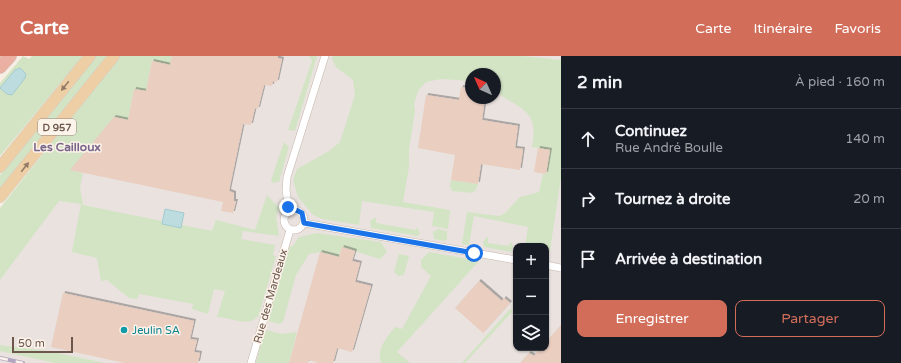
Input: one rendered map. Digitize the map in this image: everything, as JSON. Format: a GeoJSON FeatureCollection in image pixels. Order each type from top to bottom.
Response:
{"type":"FeatureCollection","features":[{"type":"Feature","properties":{"kind":"highway"},"geometry":{"type":"LineString","coordinates":[[0,67],[10,56]]}},
{"type":"Feature","properties":{"kind":"main road","name":"D 957"},"geometry":{"type":"LineString","coordinates":[[0,167],[90,56]]}},
{"type":"Feature","properties":{"kind":"main road","name":"D 957"},"geometry":{"type":"LineString","coordinates":[[0,197],[114,56]]}},
{"type":"Feature","properties":{"kind":"street"},"geometry":{"type":"LineString","coordinates":[[289,210],[286,190],[287,177],[325,56]]}},
{"type":"Feature","properties":{"kind":"street"},"geometry":{"type":"LineString","coordinates":[[289,210],[299,211],[304,216],[304,223],[300,228],[290,230],[285,226],[283,220],[285,214],[289,210]]}},
{"type":"Feature","properties":{"kind":"street"},"geometry":{"type":"LineString","coordinates":[[304,223],[513,259]]}},
{"type":"Feature","properties":{"kind":"street","name":"Rue des Mardeaux"},"geometry":{"type":"LineString","coordinates":[[251,363],[290,230]]}},
{"type":"Feature","properties":{"kind":"street"},"geometry":{"type":"LineString","coordinates":[[549,266],[561,268]]}},
{"type":"Feature","properties":{"kind":"shaded area"},"geometry":{"type":"Polygon","coordinates":[[[150,56],[561,56],[561,363],[0,363],[0,248],[150,56]]]}},
{"type":"Feature","properties":{"kind":"green space"},"geometry":{"type":"Polygon","coordinates":[[[23,56],[29,59],[32,56],[83,56],[0,156],[0,83],[23,56]]]}},
{"type":"Feature","properties":{"kind":"green space"},"geometry":{"type":"Polygon","coordinates":[[[96,56],[108,56],[0,190],[0,175],[96,56]]]}},
{"type":"Feature","properties":{"kind":"green space"},"geometry":{"type":"Polygon","coordinates":[[[120,56],[172,56],[170,65],[152,61],[146,91],[134,89],[128,120],[114,117],[71,170],[83,173],[80,187],[83,205],[162,221],[162,224],[181,228],[182,225],[212,231],[216,220],[255,230],[267,195],[279,208],[276,216],[279,236],[243,231],[241,239],[275,245],[273,255],[276,256],[259,315],[255,319],[245,322],[217,317],[225,291],[214,289],[208,314],[192,309],[193,304],[139,294],[137,299],[129,298],[107,280],[101,281],[97,258],[72,252],[81,204],[59,201],[0,280],[0,208],[120,56]]]}},
{"type":"Feature","properties":{"kind":"green space"},"geometry":{"type":"Polygon","coordinates":[[[309,56],[317,56],[295,131],[288,130],[312,61],[309,56]]]}},
{"type":"Feature","properties":{"kind":"green space"},"geometry":{"type":"Polygon","coordinates":[[[333,56],[522,56],[561,60],[561,177],[550,251],[549,252],[549,243],[525,243],[528,227],[474,216],[469,245],[462,244],[467,212],[499,216],[504,214],[520,197],[539,192],[543,174],[546,174],[550,150],[532,147],[534,135],[533,125],[530,118],[520,107],[501,95],[501,68],[465,68],[465,81],[441,79],[426,82],[418,91],[414,104],[415,111],[409,149],[409,167],[403,202],[450,210],[448,229],[432,226],[434,212],[362,201],[359,225],[322,219],[313,215],[298,197],[293,180],[297,169],[329,151],[340,142],[355,95],[353,80],[336,67],[332,59],[333,56]]]}},
{"type":"Feature","properties":{"kind":"green space"},"geometry":{"type":"Polygon","coordinates":[[[284,142],[289,147],[279,182],[273,183],[271,180],[284,142]]]}},
{"type":"Feature","properties":{"kind":"green space"},"geometry":{"type":"Polygon","coordinates":[[[451,180],[478,184],[476,190],[472,193],[452,191],[450,186],[451,180]]]}},
{"type":"Feature","properties":{"kind":"green space"},"geometry":{"type":"Polygon","coordinates":[[[376,217],[376,223],[416,230],[417,227],[420,233],[418,236],[371,228],[370,221],[376,217]]]}},
{"type":"Feature","properties":{"kind":"green space"},"geometry":{"type":"Polygon","coordinates":[[[438,229],[447,231],[447,239],[444,241],[434,239],[433,232],[438,229]]]}},
{"type":"Feature","properties":{"kind":"green space"},"geometry":{"type":"Polygon","coordinates":[[[317,233],[381,242],[387,252],[380,259],[342,247],[339,257],[320,252],[309,254],[296,275],[283,322],[280,324],[268,321],[267,318],[290,246],[292,247],[299,237],[317,233]]]}},
{"type":"Feature","properties":{"kind":"green space"},"geometry":{"type":"Polygon","coordinates":[[[488,236],[488,243],[509,246],[509,243],[512,243],[513,247],[511,252],[484,247],[483,242],[488,236]]]}},
{"type":"Feature","properties":{"kind":"green space"},"geometry":{"type":"Polygon","coordinates":[[[429,252],[479,261],[397,352],[410,363],[381,363],[380,353],[383,344],[395,327],[402,329],[431,276],[421,267],[421,260],[429,252]]]}},
{"type":"Feature","properties":{"kind":"green space"},"geometry":{"type":"Polygon","coordinates":[[[399,254],[409,256],[404,275],[398,276],[394,272],[399,254]]]}},
{"type":"Feature","properties":{"kind":"green space"},"geometry":{"type":"Polygon","coordinates":[[[510,309],[513,311],[465,363],[462,363],[510,309]]]}},
{"type":"Feature","properties":{"kind":"green space"},"geometry":{"type":"Polygon","coordinates":[[[267,330],[281,334],[297,332],[289,363],[256,363],[264,332],[267,330]]]}},
{"type":"Feature","properties":{"kind":"green space"},"geometry":{"type":"Polygon","coordinates":[[[0,345],[48,351],[105,363],[55,363],[0,351],[0,345]]]}},
{"type":"Feature","properties":{"kind":"water"},"geometry":{"type":"Polygon","coordinates":[[[20,68],[26,74],[25,78],[12,95],[7,94],[0,88],[15,70],[20,68]]]}},
{"type":"Feature","properties":{"kind":"water"},"geometry":{"type":"Polygon","coordinates":[[[165,209],[184,213],[181,228],[162,224],[165,209]]]}},
{"type":"Feature","properties":{"kind":"building"},"geometry":{"type":"Polygon","coordinates":[[[172,56],[278,56],[278,58],[282,59],[277,82],[273,81],[272,86],[264,85],[258,109],[255,108],[251,125],[243,124],[229,191],[234,193],[234,201],[236,201],[233,213],[221,211],[223,202],[70,170],[114,117],[128,120],[134,89],[146,91],[152,61],[170,65],[172,56]]]}},
{"type":"Feature","properties":{"kind":"building"},"geometry":{"type":"Polygon","coordinates":[[[461,87],[465,88],[465,104],[484,104],[482,120],[518,126],[515,148],[523,149],[520,170],[481,164],[478,184],[451,180],[455,155],[418,148],[426,95],[459,100],[461,87]]]}},
{"type":"Feature","properties":{"kind":"building"},"geometry":{"type":"Polygon","coordinates":[[[538,148],[550,150],[546,174],[534,172],[538,148]]]}},
{"type":"Feature","properties":{"kind":"building"},"geometry":{"type":"Polygon","coordinates":[[[342,247],[355,251],[352,261],[360,263],[355,282],[371,286],[352,352],[337,348],[333,363],[319,363],[309,360],[308,363],[289,363],[320,252],[339,257],[342,247]]]}},
{"type":"Feature","properties":{"kind":"building"},"geometry":{"type":"Polygon","coordinates":[[[479,281],[502,301],[504,298],[510,303],[483,333],[455,308],[479,281]]]}},
{"type":"Feature","properties":{"kind":"building","name":"Jeulin SA"},"geometry":{"type":"Polygon","coordinates":[[[63,293],[194,321],[190,339],[197,340],[194,352],[200,353],[198,363],[125,363],[51,347],[63,293]]]}},
{"type":"Feature","properties":{"kind":"building"},"geometry":{"type":"Polygon","coordinates":[[[561,325],[561,363],[520,363],[529,353],[534,356],[538,351],[549,351],[549,339],[561,325]]]}},
{"type":"Feature","properties":{"kind":"railway"},"geometry":{"type":"LineString","coordinates":[[0,358],[23,363]]}},
{"type":"Feature","properties":{"kind":"place","name":"Jeulin SA"},"geometry":{"type":"Point","coordinates":[124,330]}},
{"type":"Feature","properties":{"kind":"district","name":"Les Cailloux"},"geometry":{"type":"Point","coordinates":[67,147]}},
{"type":"Feature","properties":{"kind":"route"},"geometry":{"type":"LineString","coordinates":[[288,207],[289,210],[293,209],[302,213],[304,216],[304,223],[474,253]]}}]}
